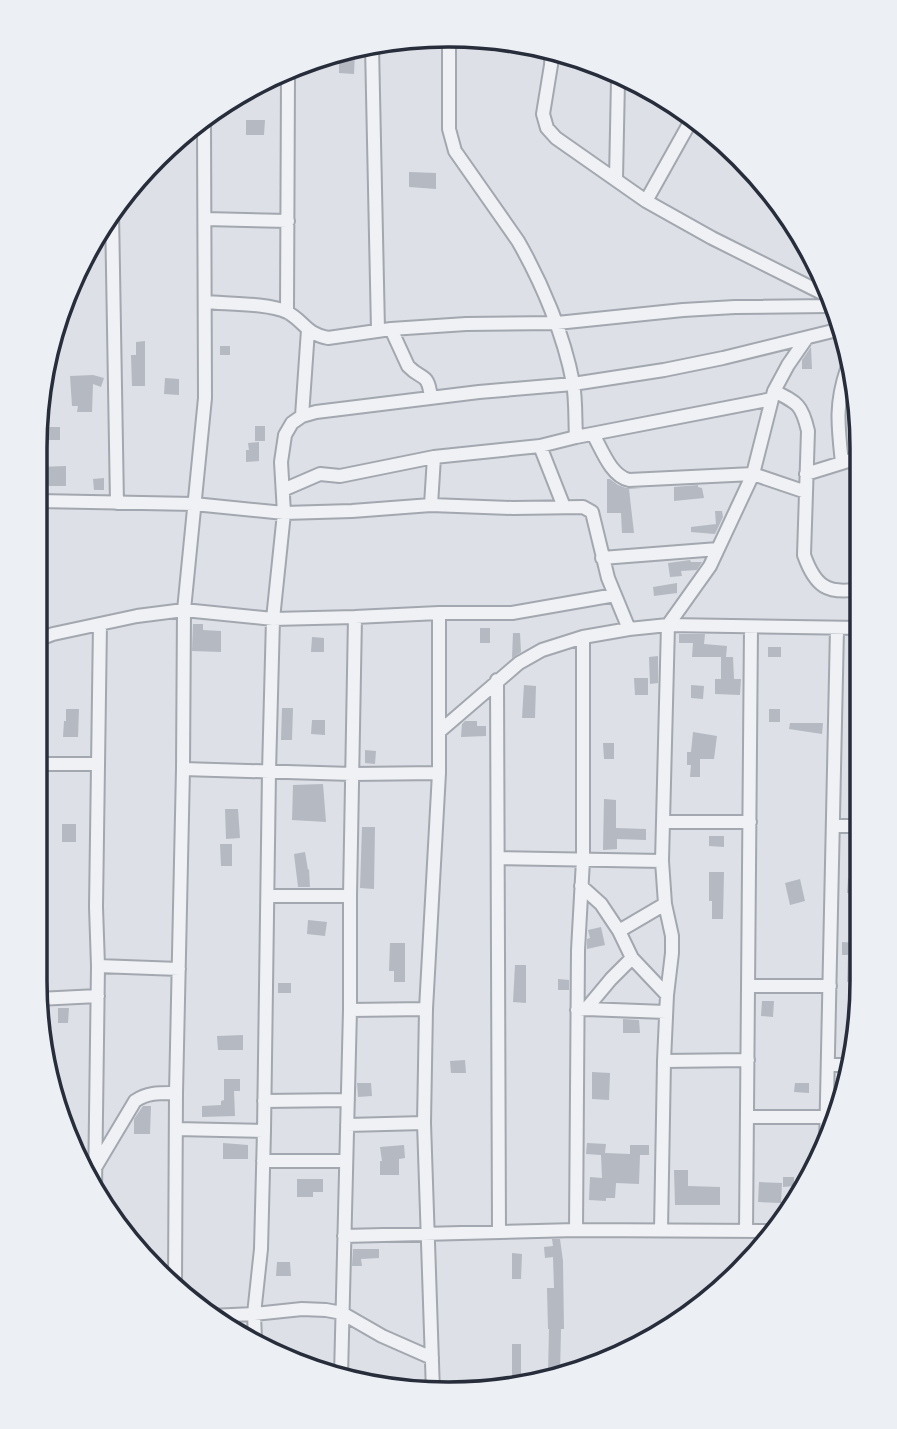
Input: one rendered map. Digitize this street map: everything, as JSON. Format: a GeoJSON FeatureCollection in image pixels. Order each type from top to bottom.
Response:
{"type":"FeatureCollection","features":[{"type":"Feature","properties":{"kind":"street"},"geometry":{"type":"LineString","coordinates":[[449,47],[449,129],[455,151],[527,256],[556,323],[573,384],[576,437]]}},
{"type":"Feature","properties":{"kind":"street"},"geometry":{"type":"LineString","coordinates":[[372,55],[385,330],[408,366],[428,382],[431,398]]}},
{"type":"Feature","properties":{"kind":"street"},"geometry":{"type":"LineString","coordinates":[[550,61],[543,114],[547,128],[556,138],[646,201],[712,238],[817,290]]}},
{"type":"Feature","properties":{"kind":"street"},"geometry":{"type":"LineString","coordinates":[[287,312],[289,81]]}},
{"type":"Feature","properties":{"kind":"street"},"geometry":{"type":"LineString","coordinates":[[615,179],[618,85]]}},
{"type":"Feature","properties":{"kind":"street"},"geometry":{"type":"LineString","coordinates":[[646,201],[688,126]]}},
{"type":"Feature","properties":{"kind":"street"},"geometry":{"type":"LineString","coordinates":[[175,1274],[184,610],[205,398],[204,130]]}},
{"type":"Feature","properties":{"kind":"street"},"geometry":{"type":"LineString","coordinates":[[205,219],[288,221]]}},
{"type":"Feature","properties":{"kind":"street"},"geometry":{"type":"LineString","coordinates":[[112,230],[117,503]]}},
{"type":"Feature","properties":{"kind":"street"},"geometry":{"type":"LineString","coordinates":[[205,302],[269,307],[287,312],[308,330],[328,338],[385,330],[466,324],[556,323],[696,309],[823,306]]}},
{"type":"Feature","properties":{"kind":"street"},"geometry":{"type":"LineString","coordinates":[[302,416],[308,330]]}},
{"type":"Feature","properties":{"kind":"street"},"geometry":{"type":"LineString","coordinates":[[255,1331],[261,1249],[264,1131],[272,619],[284,513],[281,462],[285,435],[292,423],[302,416],[330,410],[573,384],[687,365],[832,332]]}},
{"type":"Feature","properties":{"kind":"street"},"geometry":{"type":"LineString","coordinates":[[661,1230],[664,1061],[671,953],[662,861],[668,625],[710,566],[753,474],[773,395],[788,365],[806,339]]}},
{"type":"Feature","properties":{"kind":"street"},"geometry":{"type":"LineString","coordinates":[[842,463],[837,416],[844,381]]}},
{"type":"Feature","properties":{"kind":"street"},"geometry":{"type":"LineString","coordinates":[[283,490],[316,475],[341,476],[434,457],[540,446],[773,395],[792,400],[803,411],[808,431],[804,555],[811,575],[825,588],[850,591]]}},
{"type":"Feature","properties":{"kind":"street"},"geometry":{"type":"LineString","coordinates":[[593,434],[616,474],[622,479],[753,474],[806,492]]}},
{"type":"Feature","properties":{"kind":"street"},"geometry":{"type":"LineString","coordinates":[[540,446],[564,507]]}},
{"type":"Feature","properties":{"kind":"street"},"geometry":{"type":"LineString","coordinates":[[431,505],[434,457]]}},
{"type":"Feature","properties":{"kind":"street"},"geometry":{"type":"LineString","coordinates":[[806,474],[850,460]]}},
{"type":"Feature","properties":{"kind":"street"},"geometry":{"type":"LineString","coordinates":[[47,501],[194,504],[284,513],[431,505],[583,507],[592,512],[608,579],[629,629]]}},
{"type":"Feature","properties":{"kind":"street"},"geometry":{"type":"LineString","coordinates":[[602,558],[718,549]]}},
{"type":"Feature","properties":{"kind":"street"},"geometry":{"type":"LineString","coordinates":[[47,636],[137,616],[184,610],[272,619],[512,613],[615,595]]}},
{"type":"Feature","properties":{"kind":"street"},"geometry":{"type":"LineString","coordinates":[[433,1381],[424,1123],[426,1009],[439,773],[439,613]]}},
{"type":"Feature","properties":{"kind":"street"},"geometry":{"type":"LineString","coordinates":[[341,1367],[351,1010],[350,896],[355,618]]}},
{"type":"Feature","properties":{"kind":"street"},"geometry":{"type":"LineString","coordinates":[[90,1161],[98,996],[96,907],[100,624]]}},
{"type":"Feature","properties":{"kind":"street"},"geometry":{"type":"LineString","coordinates":[[440,731],[519,663],[542,650],[583,637],[668,625],[850,628]]}},
{"type":"Feature","properties":{"kind":"street"},"geometry":{"type":"LineString","coordinates":[[746,1231],[751,627]]}},
{"type":"Feature","properties":{"kind":"street"},"geometry":{"type":"LineString","coordinates":[[827,1111],[837,628]]}},
{"type":"Feature","properties":{"kind":"street"},"geometry":{"type":"LineString","coordinates":[[576,1230],[582,1010],[578,950],[583,860],[583,637]]}},
{"type":"Feature","properties":{"kind":"street"},"geometry":{"type":"LineString","coordinates":[[497,680],[499,1231]]}},
{"type":"Feature","properties":{"kind":"street"},"geometry":{"type":"LineString","coordinates":[[47,764],[97,764]]}},
{"type":"Feature","properties":{"kind":"street"},"geometry":{"type":"LineString","coordinates":[[183,769],[352,774],[439,773]]}},
{"type":"Feature","properties":{"kind":"street"},"geometry":{"type":"LineString","coordinates":[[663,822],[750,822]]}},
{"type":"Feature","properties":{"kind":"street"},"geometry":{"type":"LineString","coordinates":[[833,826],[850,826]]}},
{"type":"Feature","properties":{"kind":"street"},"geometry":{"type":"LineString","coordinates":[[498,858],[662,861]]}},
{"type":"Feature","properties":{"kind":"street"},"geometry":{"type":"LineString","coordinates":[[582,886],[601,905],[619,931],[632,958],[667,995]]}},
{"type":"Feature","properties":{"kind":"street"},"geometry":{"type":"LineString","coordinates":[[268,896],[350,896]]}},
{"type":"Feature","properties":{"kind":"street"},"geometry":{"type":"LineString","coordinates":[[619,931],[665,904]]}},
{"type":"Feature","properties":{"kind":"street"},"geometry":{"type":"LineString","coordinates":[[582,1010],[632,958]]}},
{"type":"Feature","properties":{"kind":"street"},"geometry":{"type":"LineString","coordinates":[[98,966],[179,969]]}},
{"type":"Feature","properties":{"kind":"street"},"geometry":{"type":"LineString","coordinates":[[748,986],[830,986]]}},
{"type":"Feature","properties":{"kind":"street"},"geometry":{"type":"LineString","coordinates":[[48,999],[98,996]]}},
{"type":"Feature","properties":{"kind":"street"},"geometry":{"type":"LineString","coordinates":[[351,1010],[426,1009]]}},
{"type":"Feature","properties":{"kind":"street"},"geometry":{"type":"LineString","coordinates":[[582,1010],[666,1012]]}},
{"type":"Feature","properties":{"kind":"street"},"geometry":{"type":"LineString","coordinates":[[664,1061],[748,1060]]}},
{"type":"Feature","properties":{"kind":"street"},"geometry":{"type":"LineString","coordinates":[[828,1065],[841,1065]]}},
{"type":"Feature","properties":{"kind":"street"},"geometry":{"type":"LineString","coordinates":[[92,1164],[135,1101],[152,1094],[176,1093]]}},
{"type":"Feature","properties":{"kind":"street"},"geometry":{"type":"LineString","coordinates":[[264,1101],[348,1100]]}},
{"type":"Feature","properties":{"kind":"street"},"geometry":{"type":"LineString","coordinates":[[747,1117],[825,1117]]}},
{"type":"Feature","properties":{"kind":"street"},"geometry":{"type":"LineString","coordinates":[[347,1125],[424,1123]]}},
{"type":"Feature","properties":{"kind":"street"},"geometry":{"type":"LineString","coordinates":[[176,1129],[264,1131]]}},
{"type":"Feature","properties":{"kind":"street"},"geometry":{"type":"LineString","coordinates":[[263,1161],[346,1161]]}},
{"type":"Feature","properties":{"kind":"street"},"geometry":{"type":"LineString","coordinates":[[344,1236],[576,1230],[762,1231]]}},
{"type":"Feature","properties":{"kind":"street"},"geometry":{"type":"LineString","coordinates":[[229,1316],[302,1309],[342,1313],[382,1336],[432,1358]]}},
{"type":"Feature","properties":{"kind":"building"},"geometry":{"type":"Polygon","coordinates":[[[355,59],[354,74],[339,73],[339,63],[355,59]]]}},
{"type":"Feature","properties":{"kind":"building"},"geometry":{"type":"Polygon","coordinates":[[[246,120],[265,120],[264,135],[246,135],[246,120]]]}},
{"type":"Feature","properties":{"kind":"building"},"geometry":{"type":"Polygon","coordinates":[[[409,172],[436,173],[436,189],[409,187],[409,172]]]}},
{"type":"Feature","properties":{"kind":"building"},"geometry":{"type":"Polygon","coordinates":[[[145,341],[145,386],[132,386],[131,355],[136,355],[136,342],[145,341]]]}},
{"type":"Feature","properties":{"kind":"building"},"geometry":{"type":"Polygon","coordinates":[[[220,346],[230,346],[230,355],[220,355],[220,346]]]}},
{"type":"Feature","properties":{"kind":"building"},"geometry":{"type":"Polygon","coordinates":[[[811,347],[812,369],[802,369],[802,360],[811,347]]]}},
{"type":"Feature","properties":{"kind":"building"},"geometry":{"type":"Polygon","coordinates":[[[93,375],[104,378],[101,387],[93,384],[92,412],[77,412],[78,406],[72,406],[70,376],[93,375]]]}},
{"type":"Feature","properties":{"kind":"building"},"geometry":{"type":"Polygon","coordinates":[[[165,378],[179,379],[179,395],[164,394],[165,378]]]}},
{"type":"Feature","properties":{"kind":"building"},"geometry":{"type":"Polygon","coordinates":[[[255,426],[265,426],[265,441],[255,441],[255,426]]]}},
{"type":"Feature","properties":{"kind":"building"},"geometry":{"type":"Polygon","coordinates":[[[48,427],[60,427],[60,440],[47,440],[48,427]]]}},
{"type":"Feature","properties":{"kind":"building"},"geometry":{"type":"Polygon","coordinates":[[[259,442],[259,461],[246,462],[248,443],[259,442]]]}},
{"type":"Feature","properties":{"kind":"building"},"geometry":{"type":"Polygon","coordinates":[[[66,466],[66,486],[47,486],[47,467],[66,466]]]}},
{"type":"Feature","properties":{"kind":"building"},"geometry":{"type":"Polygon","coordinates":[[[104,478],[104,490],[94,490],[93,479],[104,478]]]}},
{"type":"Feature","properties":{"kind":"building"},"geometry":{"type":"Polygon","coordinates":[[[607,479],[626,488],[642,488],[629,489],[634,533],[622,533],[621,513],[607,513],[607,479]]]}},
{"type":"Feature","properties":{"kind":"building"},"geometry":{"type":"Polygon","coordinates":[[[698,485],[702,488],[704,498],[674,501],[674,487],[698,485]]]}},
{"type":"Feature","properties":{"kind":"building"},"geometry":{"type":"Polygon","coordinates":[[[715,511],[722,511],[723,517],[715,534],[691,532],[691,527],[716,524],[715,511]]]}},
{"type":"Feature","properties":{"kind":"building"},"geometry":{"type":"Polygon","coordinates":[[[690,560],[702,562],[697,570],[681,571],[682,576],[670,577],[668,563],[690,560]]]}},
{"type":"Feature","properties":{"kind":"building"},"geometry":{"type":"Polygon","coordinates":[[[677,583],[677,593],[654,596],[653,587],[677,583]]]}},
{"type":"Feature","properties":{"kind":"building"},"geometry":{"type":"Polygon","coordinates":[[[193,624],[203,624],[203,630],[221,631],[221,652],[192,651],[193,624]]]}},
{"type":"Feature","properties":{"kind":"building"},"geometry":{"type":"Polygon","coordinates":[[[480,628],[490,628],[490,643],[480,643],[480,628]]]}},
{"type":"Feature","properties":{"kind":"building"},"geometry":{"type":"Polygon","coordinates":[[[513,633],[520,633],[521,652],[512,658],[513,633]]]}},
{"type":"Feature","properties":{"kind":"building"},"geometry":{"type":"Polygon","coordinates":[[[679,634],[705,634],[704,644],[727,646],[726,657],[733,657],[734,679],[741,679],[740,695],[715,694],[715,679],[721,679],[721,657],[692,657],[693,643],[679,643],[679,634]]]}},
{"type":"Feature","properties":{"kind":"building"},"geometry":{"type":"Polygon","coordinates":[[[312,637],[324,638],[324,652],[311,652],[312,637]]]}},
{"type":"Feature","properties":{"kind":"building"},"geometry":{"type":"Polygon","coordinates":[[[768,647],[781,647],[781,657],[768,657],[768,647]]]}},
{"type":"Feature","properties":{"kind":"building"},"geometry":{"type":"Polygon","coordinates":[[[658,656],[658,683],[650,684],[649,657],[658,656]]]}},
{"type":"Feature","properties":{"kind":"building"},"geometry":{"type":"Polygon","coordinates":[[[634,678],[648,678],[648,695],[635,695],[634,678]]]}},
{"type":"Feature","properties":{"kind":"building"},"geometry":{"type":"Polygon","coordinates":[[[524,685],[536,686],[535,718],[522,718],[524,685]]]}},
{"type":"Feature","properties":{"kind":"building"},"geometry":{"type":"Polygon","coordinates":[[[691,685],[704,686],[703,699],[691,698],[691,685]]]}},
{"type":"Feature","properties":{"kind":"building"},"geometry":{"type":"Polygon","coordinates":[[[282,708],[293,708],[292,740],[281,740],[282,708]]]}},
{"type":"Feature","properties":{"kind":"building"},"geometry":{"type":"Polygon","coordinates":[[[66,709],[79,709],[78,737],[63,737],[66,709]]]}},
{"type":"Feature","properties":{"kind":"building"},"geometry":{"type":"Polygon","coordinates":[[[769,709],[780,709],[780,722],[769,722],[769,709]]]}},
{"type":"Feature","properties":{"kind":"building"},"geometry":{"type":"Polygon","coordinates":[[[312,720],[325,720],[325,735],[311,734],[312,720]]]}},
{"type":"Feature","properties":{"kind":"building"},"geometry":{"type":"Polygon","coordinates":[[[465,721],[477,721],[477,726],[486,726],[486,736],[461,737],[462,724],[465,721]]]}},
{"type":"Feature","properties":{"kind":"building"},"geometry":{"type":"Polygon","coordinates":[[[790,723],[823,723],[822,734],[789,729],[790,723]]]}},
{"type":"Feature","properties":{"kind":"building"},"geometry":{"type":"Polygon","coordinates":[[[693,732],[717,736],[714,759],[700,759],[700,777],[690,777],[691,765],[687,765],[687,752],[691,752],[693,732]]]}},
{"type":"Feature","properties":{"kind":"building"},"geometry":{"type":"Polygon","coordinates":[[[603,743],[614,743],[614,759],[604,759],[603,743]]]}},
{"type":"Feature","properties":{"kind":"building"},"geometry":{"type":"Polygon","coordinates":[[[365,750],[376,751],[375,764],[365,763],[365,750]]]}},
{"type":"Feature","properties":{"kind":"building"},"geometry":{"type":"Polygon","coordinates":[[[323,784],[326,822],[292,820],[293,785],[323,784]]]}},
{"type":"Feature","properties":{"kind":"building"},"geometry":{"type":"Polygon","coordinates":[[[604,799],[616,800],[616,828],[646,829],[646,840],[617,839],[617,849],[603,850],[604,799]]]}},
{"type":"Feature","properties":{"kind":"building"},"geometry":{"type":"Polygon","coordinates":[[[225,809],[238,809],[240,838],[226,839],[225,809]]]}},
{"type":"Feature","properties":{"kind":"building"},"geometry":{"type":"Polygon","coordinates":[[[62,824],[76,824],[76,842],[62,842],[62,824]]]}},
{"type":"Feature","properties":{"kind":"building"},"geometry":{"type":"Polygon","coordinates":[[[362,827],[375,827],[374,889],[360,888],[362,827]]]}},
{"type":"Feature","properties":{"kind":"building"},"geometry":{"type":"Polygon","coordinates":[[[709,836],[724,836],[724,847],[709,846],[709,836]]]}},
{"type":"Feature","properties":{"kind":"building"},"geometry":{"type":"Polygon","coordinates":[[[220,844],[232,844],[232,866],[221,866],[220,844]]]}},
{"type":"Feature","properties":{"kind":"building"},"geometry":{"type":"Polygon","coordinates":[[[305,852],[310,887],[298,887],[294,854],[305,852]]]}},
{"type":"Feature","properties":{"kind":"building"},"geometry":{"type":"Polygon","coordinates":[[[709,872],[724,872],[723,919],[712,919],[709,872]]]}},
{"type":"Feature","properties":{"kind":"building"},"geometry":{"type":"Polygon","coordinates":[[[848,878],[850,878],[850,893],[847,893],[848,878]]]}},
{"type":"Feature","properties":{"kind":"building"},"geometry":{"type":"Polygon","coordinates":[[[800,879],[805,901],[790,905],[785,883],[800,879]]]}},
{"type":"Feature","properties":{"kind":"building"},"geometry":{"type":"Polygon","coordinates":[[[308,920],[327,922],[325,936],[307,934],[308,920]]]}},
{"type":"Feature","properties":{"kind":"building"},"geometry":{"type":"Polygon","coordinates":[[[601,927],[605,945],[587,949],[587,939],[590,938],[588,930],[601,927]]]}},
{"type":"Feature","properties":{"kind":"building"},"geometry":{"type":"Polygon","coordinates":[[[842,942],[850,942],[850,982],[847,982],[848,955],[842,955],[842,942]]]}},
{"type":"Feature","properties":{"kind":"building"},"geometry":{"type":"Polygon","coordinates":[[[390,943],[405,943],[405,982],[394,982],[394,971],[389,971],[390,943]]]}},
{"type":"Feature","properties":{"kind":"building"},"geometry":{"type":"Polygon","coordinates":[[[515,965],[526,965],[526,1003],[513,1002],[515,965]]]}},
{"type":"Feature","properties":{"kind":"building"},"geometry":{"type":"Polygon","coordinates":[[[558,979],[569,980],[569,990],[558,990],[558,979]]]}},
{"type":"Feature","properties":{"kind":"building"},"geometry":{"type":"Polygon","coordinates":[[[278,983],[291,983],[291,993],[278,993],[278,983]]]}},
{"type":"Feature","properties":{"kind":"building"},"geometry":{"type":"Polygon","coordinates":[[[762,1001],[774,1001],[773,1017],[761,1016],[762,1001]]]}},
{"type":"Feature","properties":{"kind":"building"},"geometry":{"type":"Polygon","coordinates":[[[58,1008],[69,1008],[68,1023],[58,1023],[58,1008]]]}},
{"type":"Feature","properties":{"kind":"building"},"geometry":{"type":"Polygon","coordinates":[[[623,1019],[639,1020],[640,1033],[623,1033],[623,1019]]]}},
{"type":"Feature","properties":{"kind":"building"},"geometry":{"type":"Polygon","coordinates":[[[243,1035],[243,1050],[218,1050],[217,1036],[243,1035]]]}},
{"type":"Feature","properties":{"kind":"building"},"geometry":{"type":"Polygon","coordinates":[[[465,1060],[466,1073],[451,1073],[450,1061],[465,1060]]]}},
{"type":"Feature","properties":{"kind":"building"},"geometry":{"type":"Polygon","coordinates":[[[592,1072],[610,1073],[609,1100],[592,1099],[592,1072]]]}},
{"type":"Feature","properties":{"kind":"building"},"geometry":{"type":"Polygon","coordinates":[[[224,1079],[240,1079],[240,1091],[234,1091],[235,1116],[202,1117],[202,1106],[221,1105],[224,1100],[224,1079]]]}},
{"type":"Feature","properties":{"kind":"building"},"geometry":{"type":"Polygon","coordinates":[[[357,1083],[371,1083],[372,1096],[358,1097],[357,1083]]]}},
{"type":"Feature","properties":{"kind":"building"},"geometry":{"type":"Polygon","coordinates":[[[795,1083],[809,1083],[809,1093],[794,1092],[795,1083]]]}},
{"type":"Feature","properties":{"kind":"building"},"geometry":{"type":"Polygon","coordinates":[[[143,1106],[151,1106],[150,1134],[134,1134],[134,1119],[143,1106]]]}},
{"type":"Feature","properties":{"kind":"building"},"geometry":{"type":"Polygon","coordinates":[[[223,1143],[248,1145],[248,1159],[223,1159],[223,1143]]]}},
{"type":"Feature","properties":{"kind":"building"},"geometry":{"type":"Polygon","coordinates":[[[587,1143],[606,1144],[605,1153],[630,1154],[630,1145],[649,1145],[649,1155],[640,1155],[639,1184],[616,1183],[615,1198],[606,1198],[606,1201],[589,1200],[590,1177],[602,1178],[601,1155],[586,1154],[587,1143]]]}},
{"type":"Feature","properties":{"kind":"building"},"geometry":{"type":"Polygon","coordinates":[[[404,1145],[405,1158],[399,1159],[399,1175],[380,1175],[380,1147],[404,1145]]]}},
{"type":"Feature","properties":{"kind":"building"},"geometry":{"type":"Polygon","coordinates":[[[674,1170],[688,1170],[688,1186],[720,1187],[720,1205],[675,1205],[674,1170]]]}},
{"type":"Feature","properties":{"kind":"building"},"geometry":{"type":"Polygon","coordinates":[[[783,1177],[794,1177],[793,1186],[783,1187],[783,1177]]]}},
{"type":"Feature","properties":{"kind":"building"},"geometry":{"type":"Polygon","coordinates":[[[297,1179],[323,1179],[323,1192],[313,1192],[313,1197],[297,1197],[297,1179]]]}},
{"type":"Feature","properties":{"kind":"building"},"geometry":{"type":"Polygon","coordinates":[[[759,1182],[782,1183],[781,1203],[758,1202],[759,1182]]]}},
{"type":"Feature","properties":{"kind":"building"},"geometry":{"type":"Polygon","coordinates":[[[552,1239],[560,1239],[564,1329],[561,1329],[560,1365],[548,1369],[547,1288],[554,1288],[553,1257],[545,1258],[544,1247],[553,1246],[552,1239]]]}},
{"type":"Feature","properties":{"kind":"building"},"geometry":{"type":"Polygon","coordinates":[[[353,1249],[379,1249],[379,1258],[361,1259],[362,1266],[352,1266],[353,1249]]]}},
{"type":"Feature","properties":{"kind":"building"},"geometry":{"type":"Polygon","coordinates":[[[512,1253],[522,1254],[521,1279],[512,1279],[512,1253]]]}},
{"type":"Feature","properties":{"kind":"building"},"geometry":{"type":"Polygon","coordinates":[[[277,1262],[290,1262],[291,1276],[276,1276],[277,1262]]]}},
{"type":"Feature","properties":{"kind":"building"},"geometry":{"type":"Polygon","coordinates":[[[512,1344],[521,1344],[521,1375],[512,1376],[512,1344]]]}}]}
